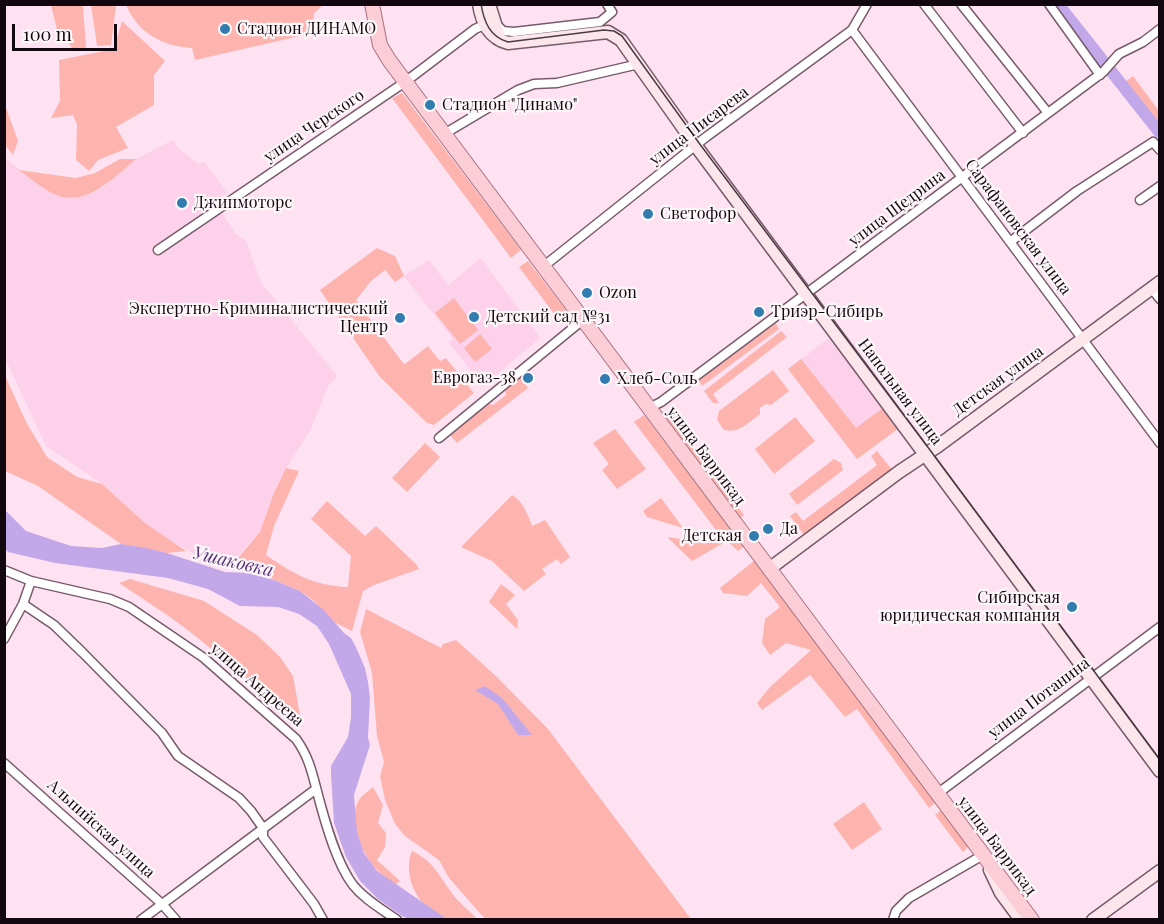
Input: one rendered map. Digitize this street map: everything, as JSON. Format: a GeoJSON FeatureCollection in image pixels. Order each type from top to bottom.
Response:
{"type":"FeatureCollection","features":[{"type":"Feature","properties":{"kind":"main road","name":"улица Баррикад"},"geometry":{"type":"LineString","coordinates":[[372,4],[380,45],[405,82],[1032,920]]}},
{"type":"Feature","properties":{"kind":"street"},"geometry":{"type":"LineString","coordinates":[[479,4],[489,22],[503,31],[514,32],[600,21],[612,12],[607,4]]}},
{"type":"Feature","properties":{"kind":"street"},"geometry":{"type":"LineString","coordinates":[[489,4],[489,22]]}},
{"type":"Feature","properties":{"kind":"street","name":"улица Писарева"},"geometry":{"type":"LineString","coordinates":[[544,266],[696,146],[852,30],[867,4]]}},
{"type":"Feature","properties":{"kind":"street"},"geometry":{"type":"LineString","coordinates":[[924,4],[1023,132]]}},
{"type":"Feature","properties":{"kind":"street"},"geometry":{"type":"LineString","coordinates":[[961,4],[1048,113]]}},
{"type":"Feature","properties":{"kind":"street"},"geometry":{"type":"LineString","coordinates":[[1049,4],[1101,73]]}},
{"type":"Feature","properties":{"kind":"street","name":"улица Черского"},"geometry":{"type":"LineString","coordinates":[[158,250],[489,22]]}},
{"type":"Feature","properties":{"kind":"street","name":"Напольная улица"},"geometry":{"type":"LineString","coordinates":[[489,22],[494,38],[501,41],[516,43],[608,32],[621,40],[805,294],[1160,771]]}},
{"type":"Feature","properties":{"kind":"street","name":"улица Щедрина"},"geometry":{"type":"LineString","coordinates":[[649,408],[661,402],[961,179],[1112,65],[1119,54],[1143,42],[1160,29]]}},
{"type":"Feature","properties":{"kind":"street","name":"Сарафановская улица"},"geometry":{"type":"LineString","coordinates":[[852,30],[1160,443]]}},
{"type":"Feature","properties":{"kind":"street"},"geometry":{"type":"LineString","coordinates":[[444,134],[518,90],[534,84],[557,84],[639,64]]}},
{"type":"Feature","properties":{"kind":"street"},"geometry":{"type":"LineString","coordinates":[[1010,242],[1077,191],[1153,142],[1160,150]]}},
{"type":"Feature","properties":{"kind":"street"},"geometry":{"type":"LineString","coordinates":[[1140,200],[1160,186]]}},
{"type":"Feature","properties":{"kind":"street"},"geometry":{"type":"LineString","coordinates":[[1155,285],[1160,299]]}},
{"type":"Feature","properties":{"kind":"street","name":"Детская улица"},"geometry":{"type":"LineString","coordinates":[[769,569],[1155,285]]}},
{"type":"Feature","properties":{"kind":"street"},"geometry":{"type":"LineString","coordinates":[[440,438],[584,319]]}},
{"type":"Feature","properties":{"kind":"street","name":"улица Андреева"},"geometry":{"type":"LineString","coordinates":[[4,570],[31,581],[120,603],[204,658],[296,739],[306,752],[334,845],[352,884],[365,897],[397,920]]}},
{"type":"Feature","properties":{"kind":"street"},"geometry":{"type":"LineString","coordinates":[[4,639],[23,604],[31,581]]}},
{"type":"Feature","properties":{"kind":"street"},"geometry":{"type":"LineString","coordinates":[[23,604],[54,625],[162,733],[178,756],[239,798],[263,828],[263,837],[314,904],[323,920]]}},
{"type":"Feature","properties":{"kind":"street","name":"улица Потанина"},"geometry":{"type":"LineString","coordinates":[[937,794],[1090,677],[1160,627]]}},
{"type":"Feature","properties":{"kind":"street","name":"Альпийская улица"},"geometry":{"type":"LineString","coordinates":[[4,763],[162,904],[176,920]]}},
{"type":"Feature","properties":{"kind":"street"},"geometry":{"type":"LineString","coordinates":[[141,920],[316,789]]}},
{"type":"Feature","properties":{"kind":"street"},"geometry":{"type":"LineString","coordinates":[[893,920],[896,911],[909,898],[983,855],[1001,893],[1021,920]]}},
{"type":"Feature","properties":{"kind":"street"},"geometry":{"type":"LineString","coordinates":[[1093,920],[1160,871]]}},
{"type":"Feature","properties":{"kind":"shaded area"},"geometry":{"type":"Polygon","coordinates":[[[51,5],[83,5],[86,48],[72,48],[68,42],[60,42],[51,5]]]}},
{"type":"Feature","properties":{"kind":"shaded area"},"geometry":{"type":"Polygon","coordinates":[[[91,5],[116,5],[111,45],[97,46],[91,5]]]}},
{"type":"Feature","properties":{"kind":"shaded area","name":"Стадион ДИНАМО"},"geometry":{"type":"Polygon","coordinates":[[[126,5],[323,5],[314,13],[313,21],[306,23],[309,34],[195,60],[192,48],[161,41],[144,30],[126,5]]]}},
{"type":"Feature","properties":{"kind":"shaded area"},"geometry":{"type":"Polygon","coordinates":[[[122,21],[165,61],[154,75],[154,105],[116,127],[128,148],[98,160],[89,171],[76,160],[77,125],[73,115],[51,118],[60,101],[59,60],[114,49],[122,21]]]}},
{"type":"Feature","properties":{"kind":"shaded area"},"geometry":{"type":"Polygon","coordinates":[[[1133,76],[1159,111],[1159,131],[1122,84],[1133,76]]]}},
{"type":"Feature","properties":{"kind":"shaded area"},"geometry":{"type":"Polygon","coordinates":[[[402,93],[521,250],[511,258],[392,98],[402,93]]]}},
{"type":"Feature","properties":{"kind":"shaded area"},"geometry":{"type":"Polygon","coordinates":[[[4,102],[18,141],[13,155],[5,145],[4,102]]]}},
{"type":"Feature","properties":{"kind":"shaded area"},"geometry":{"type":"Polygon","coordinates":[[[173,140],[179,149],[199,164],[204,161],[227,193],[215,202],[235,233],[246,241],[261,282],[337,376],[328,386],[311,429],[286,468],[273,495],[260,532],[231,563],[204,559],[166,538],[145,523],[102,484],[46,446],[5,358],[4,160],[9,161],[50,192],[93,193],[136,159],[173,140]]]}},
{"type":"Feature","properties":{"kind":"shaded area"},"geometry":{"type":"Polygon","coordinates":[[[120,159],[136,159],[96,190],[74,198],[62,197],[50,192],[19,170],[76,178],[95,173],[120,159]]]}},
{"type":"Feature","properties":{"kind":"shaded area"},"geometry":{"type":"Polygon","coordinates":[[[377,248],[395,256],[404,276],[395,282],[385,270],[371,281],[356,300],[403,363],[405,364],[428,346],[440,361],[446,358],[474,393],[434,425],[427,423],[380,377],[320,290],[377,248]]]}},
{"type":"Feature","properties":{"kind":"shaded area"},"geometry":{"type":"Polygon","coordinates":[[[481,258],[540,338],[483,386],[449,343],[453,339],[404,276],[429,260],[448,285],[481,258]]]}},
{"type":"Feature","properties":{"kind":"shaded area"},"geometry":{"type":"Polygon","coordinates":[[[528,261],[571,317],[561,323],[519,267],[528,261]]]}},
{"type":"Feature","properties":{"kind":"shaded area"},"geometry":{"type":"Polygon","coordinates":[[[454,298],[478,330],[460,344],[435,313],[454,298]]]}},
{"type":"Feature","properties":{"kind":"shaded area"},"geometry":{"type":"Polygon","coordinates":[[[775,322],[779,329],[702,386],[698,379],[699,376],[775,322]]]}},
{"type":"Feature","properties":{"kind":"shaded area"},"geometry":{"type":"Polygon","coordinates":[[[781,331],[787,337],[713,394],[719,403],[713,403],[704,391],[781,331]]]}},
{"type":"Feature","properties":{"kind":"shaded area"},"geometry":{"type":"Polygon","coordinates":[[[480,334],[492,349],[475,362],[464,348],[480,334]]]}},
{"type":"Feature","properties":{"kind":"shaded area"},"geometry":{"type":"Polygon","coordinates":[[[829,338],[899,428],[857,459],[788,369],[829,338]]]}},
{"type":"Feature","properties":{"kind":"shaded area"},"geometry":{"type":"Polygon","coordinates":[[[801,359],[856,428],[883,408],[899,428],[857,459],[788,369],[801,359]]]}},
{"type":"Feature","properties":{"kind":"shaded area"},"geometry":{"type":"Polygon","coordinates":[[[773,370],[789,391],[771,405],[766,404],[760,408],[760,414],[744,426],[729,431],[724,430],[717,420],[719,411],[773,370]]]}},
{"type":"Feature","properties":{"kind":"shaded area"},"geometry":{"type":"Polygon","coordinates":[[[4,373],[26,422],[47,457],[77,477],[102,484],[145,523],[186,551],[167,553],[121,544],[38,486],[5,471],[4,373]]]}},
{"type":"Feature","properties":{"kind":"shaded area"},"geometry":{"type":"Polygon","coordinates":[[[520,376],[528,388],[457,443],[450,435],[486,403],[493,405],[506,395],[505,389],[520,376]]]}},
{"type":"Feature","properties":{"kind":"shaded area"},"geometry":{"type":"Polygon","coordinates":[[[665,411],[744,515],[740,518],[659,412],[665,411]]]}},
{"type":"Feature","properties":{"kind":"shaded area"},"geometry":{"type":"Polygon","coordinates":[[[644,415],[744,546],[738,551],[716,530],[634,422],[644,415]]]}},
{"type":"Feature","properties":{"kind":"shaded area"},"geometry":{"type":"Polygon","coordinates":[[[795,417],[815,441],[774,474],[755,449],[795,417]]]}},
{"type":"Feature","properties":{"kind":"shaded area"},"geometry":{"type":"Polygon","coordinates":[[[615,429],[646,469],[617,489],[602,470],[609,464],[593,443],[615,429]]]}},
{"type":"Feature","properties":{"kind":"shaded area"},"geometry":{"type":"Polygon","coordinates":[[[425,443],[440,457],[407,492],[392,478],[425,443]]]}},
{"type":"Feature","properties":{"kind":"shaded area"},"geometry":{"type":"Polygon","coordinates":[[[877,451],[893,471],[804,535],[790,516],[796,512],[803,521],[877,465],[871,456],[877,451]]]}},
{"type":"Feature","properties":{"kind":"shaded area"},"geometry":{"type":"Polygon","coordinates":[[[834,459],[841,463],[843,470],[797,505],[789,494],[834,459]]]}},
{"type":"Feature","properties":{"kind":"shaded area"},"geometry":{"type":"Polygon","coordinates":[[[286,468],[299,471],[274,526],[266,555],[314,581],[348,587],[351,556],[311,519],[327,501],[365,536],[376,526],[419,569],[363,591],[352,631],[334,622],[313,600],[300,591],[274,580],[237,559],[260,532],[273,495],[286,468]]]}},
{"type":"Feature","properties":{"kind":"shaded area"},"geometry":{"type":"Polygon","coordinates":[[[512,495],[522,505],[532,526],[545,520],[570,557],[561,564],[557,559],[542,569],[546,574],[524,591],[492,561],[461,547],[512,495]]]}},
{"type":"Feature","properties":{"kind":"shaded area"},"geometry":{"type":"Polygon","coordinates":[[[661,498],[683,528],[647,517],[643,511],[661,498]]]}},
{"type":"Feature","properties":{"kind":"shaded area","name":"Ушаковка"},"geometry":{"type":"Polygon","coordinates":[[[5,510],[26,531],[71,546],[102,548],[121,544],[167,553],[225,572],[249,573],[300,591],[324,610],[351,638],[365,668],[368,682],[370,745],[354,795],[357,832],[364,853],[377,871],[447,919],[409,919],[402,916],[378,899],[360,881],[346,857],[334,823],[331,766],[348,737],[351,694],[329,644],[317,626],[299,614],[278,607],[240,606],[208,589],[168,578],[55,563],[8,552],[5,549],[5,510]]]}},
{"type":"Feature","properties":{"kind":"shaded area"},"geometry":{"type":"Polygon","coordinates":[[[667,537],[708,543],[727,541],[692,561],[667,537]]]}},
{"type":"Feature","properties":{"kind":"shaded area"},"geometry":{"type":"Polygon","coordinates":[[[755,560],[936,802],[929,808],[857,709],[845,717],[810,675],[762,710],[757,703],[770,687],[811,650],[786,643],[770,655],[762,643],[765,619],[780,607],[761,583],[747,596],[723,593],[720,588],[755,560]]]}},
{"type":"Feature","properties":{"kind":"shaded area"},"geometry":{"type":"Polygon","coordinates":[[[130,579],[204,601],[257,635],[280,657],[293,676],[300,715],[255,685],[177,622],[119,583],[130,579]]]}},
{"type":"Feature","properties":{"kind":"shaded area"},"geometry":{"type":"Polygon","coordinates":[[[501,584],[515,595],[506,604],[518,620],[517,629],[489,602],[501,584]]]}},
{"type":"Feature","properties":{"kind":"shaded area"},"geometry":{"type":"Polygon","coordinates":[[[366,609],[441,648],[443,644],[456,640],[497,677],[548,729],[691,919],[485,919],[449,878],[439,860],[405,836],[395,824],[385,800],[380,776],[384,762],[377,736],[372,673],[360,632],[366,609]]]}},
{"type":"Feature","properties":{"kind":"shaded area"},"geometry":{"type":"Polygon","coordinates":[[[485,686],[503,699],[532,735],[518,735],[498,704],[475,690],[485,686]]]}},
{"type":"Feature","properties":{"kind":"shaded area"},"geometry":{"type":"Polygon","coordinates":[[[373,787],[383,805],[378,823],[386,833],[385,847],[377,860],[400,881],[395,885],[371,863],[357,834],[354,814],[357,804],[362,796],[373,787]]]}},
{"type":"Feature","properties":{"kind":"shaded area"},"geometry":{"type":"Polygon","coordinates":[[[864,802],[882,829],[852,850],[833,824],[864,802]]]}},
{"type":"Feature","properties":{"kind":"shaded area"},"geometry":{"type":"Polygon","coordinates":[[[941,810],[968,847],[963,852],[935,815],[941,810]]]}},
{"type":"Feature","properties":{"kind":"shaded area"},"geometry":{"type":"Polygon","coordinates":[[[412,851],[430,863],[454,896],[477,919],[448,919],[429,909],[421,901],[411,882],[409,871],[412,851]]]}},
{"type":"Feature","properties":{"kind":"waterway"},"geometry":{"type":"LineString","coordinates":[[1058,4],[1160,133]]}},
{"type":"Feature","properties":{"kind":"tram line"},"geometry":{"type":"LineString","coordinates":[[481,4],[484,17],[492,33],[508,42],[604,30],[614,31],[622,36],[699,143],[1160,760]]}},
{"type":"Feature","properties":{"kind":"place","name":"Стадион ДИНАМО"},"geometry":{"type":"Point","coordinates":[225,29]}},
{"type":"Feature","properties":{"kind":"place","name":"Стадион \"Динамо\""},"geometry":{"type":"Point","coordinates":[430,105]}},
{"type":"Feature","properties":{"kind":"place","name":"Джипмоторс"},"geometry":{"type":"Point","coordinates":[182,203]}},
{"type":"Feature","properties":{"kind":"place","name":"Светофор"},"geometry":{"type":"Point","coordinates":[648,214]}},
{"type":"Feature","properties":{"kind":"place","name":"Ozon"},"geometry":{"type":"Point","coordinates":[587,293]}},
{"type":"Feature","properties":{"kind":"place","name":"Триэр-Сибирь"},"geometry":{"type":"Point","coordinates":[759,312]}},
{"type":"Feature","properties":{"kind":"place","name":"Детский сад №31"},"geometry":{"type":"Point","coordinates":[474,317]}},
{"type":"Feature","properties":{"kind":"place","name":"Экспертно-Криминалистический Центр"},"geometry":{"type":"Point","coordinates":[400,318]}},
{"type":"Feature","properties":{"kind":"place","name":"Еврогаз-38"},"geometry":{"type":"Point","coordinates":[528,378]}},
{"type":"Feature","properties":{"kind":"place","name":"Хлеб-Соль"},"geometry":{"type":"Point","coordinates":[605,379]}},
{"type":"Feature","properties":{"kind":"place","name":"Да"},"geometry":{"type":"Point","coordinates":[768,529]}},
{"type":"Feature","properties":{"kind":"place","name":"Детская"},"geometry":{"type":"Point","coordinates":[754,536]}},
{"type":"Feature","properties":{"kind":"place","name":"Сибирская юридическая компания"},"geometry":{"type":"Point","coordinates":[1072,607]}}]}
